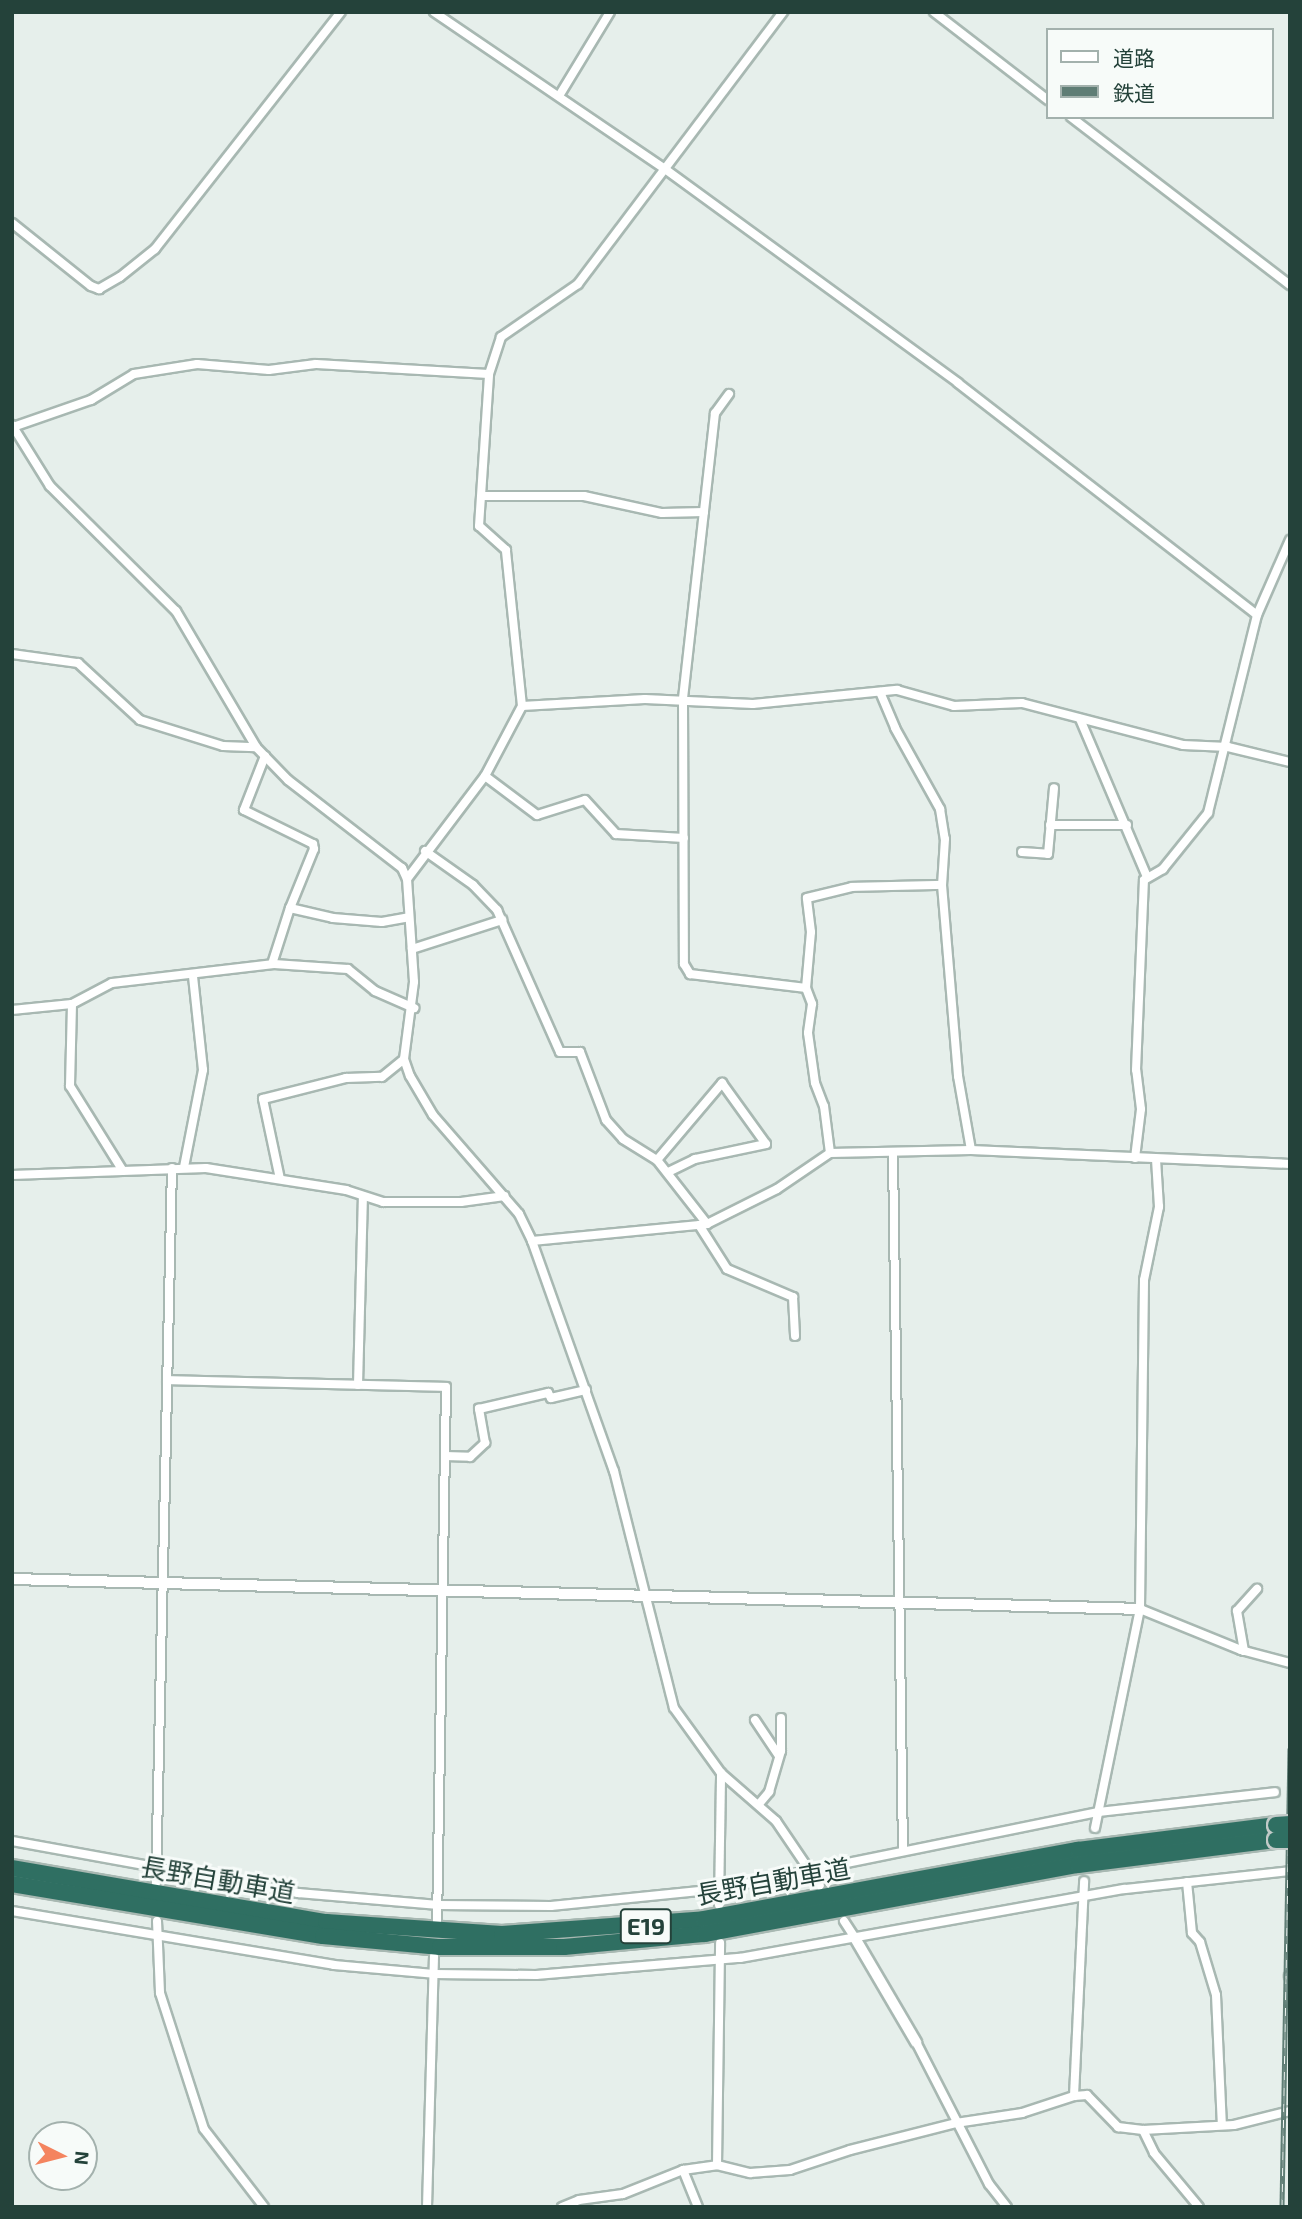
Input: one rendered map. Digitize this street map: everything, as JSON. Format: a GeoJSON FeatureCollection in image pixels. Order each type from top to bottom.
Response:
{"type":"FeatureCollection","features":[{"type":"Feature","properties":{"kind":"highway","name":"長野自動車道"},"geometry":{"type":"LineString","coordinates":[[12,1868],[326,1922],[514,1934],[704,1919],[1089,1848],[1283,1833]]}},
{"type":"Feature","properties":{"kind":"highway","name":"長野自動車道"},"geometry":{"type":"LineString","coordinates":[[12,1884],[323,1936],[440,1947],[564,1947],[705,1934],[1078,1865],[1283,1833]]}},
{"type":"Feature","properties":{"kind":"street"},"geometry":{"type":"LineString","coordinates":[[12,223],[91,286],[99,289],[120,276],[155,249],[341,12]]}},
{"type":"Feature","properties":{"kind":"street"},"geometry":{"type":"LineString","coordinates":[[434,12],[665,169],[958,383],[1257,615]]}},
{"type":"Feature","properties":{"kind":"street"},"geometry":{"type":"LineString","coordinates":[[559,96],[610,12]]}},
{"type":"Feature","properties":{"kind":"street"},"geometry":{"type":"LineString","coordinates":[[407,879],[425,851],[485,776],[522,706],[512,579],[506,550],[479,526],[482,438],[489,403],[489,374],[501,337],[578,284],[783,12]]}},
{"type":"Feature","properties":{"kind":"street"},"geometry":{"type":"LineString","coordinates":[[934,12],[1046,98]]}},
{"type":"Feature","properties":{"kind":"street"},"geometry":{"type":"LineString","coordinates":[[1074,119],[1290,285]]}},
{"type":"Feature","properties":{"kind":"street"},"geometry":{"type":"LineString","coordinates":[[489,374],[316,364],[269,370],[197,364],[134,374],[91,400],[13,426],[50,486],[176,611],[256,747],[288,780],[395,858],[407,879],[414,1008],[404,1059],[432,1115],[505,1196],[532,1241],[614,1471],[674,1708],[721,1773],[759,1804],[820,1886]]}},
{"type":"Feature","properties":{"kind":"street"},"geometry":{"type":"LineString","coordinates":[[729,394],[715,413],[683,700],[684,964],[690,974],[806,988]]}},
{"type":"Feature","properties":{"kind":"street"},"geometry":{"type":"LineString","coordinates":[[482,496],[584,496],[662,513],[704,512]]}},
{"type":"Feature","properties":{"kind":"street"},"geometry":{"type":"LineString","coordinates":[[1135,1158],[1140,1109],[1136,1070],[1142,1012],[1143,886],[1147,877],[1163,869],[1204,823],[1228,747],[1257,615],[1290,540]]}},
{"type":"Feature","properties":{"kind":"street"},"geometry":{"type":"LineString","coordinates":[[12,654],[78,663],[140,720],[223,746],[256,747]]}},
{"type":"Feature","properties":{"kind":"street"},"geometry":{"type":"LineString","coordinates":[[522,706],[683,700],[753,704],[897,690],[954,705],[1022,703],[1183,745],[1228,747],[1290,762]]}},
{"type":"Feature","properties":{"kind":"street"},"geometry":{"type":"LineString","coordinates":[[880,692],[940,809],[945,839],[942,885],[958,1076],[971,1150]]}},
{"type":"Feature","properties":{"kind":"street"},"geometry":{"type":"LineString","coordinates":[[1080,719],[1147,877]]}},
{"type":"Feature","properties":{"kind":"street"},"geometry":{"type":"LineString","coordinates":[[265,756],[244,810],[313,844],[314,849],[290,908],[272,964]]}},
{"type":"Feature","properties":{"kind":"street"},"geometry":{"type":"LineString","coordinates":[[485,776],[537,815],[585,800],[616,834],[684,838]]}},
{"type":"Feature","properties":{"kind":"street"},"geometry":{"type":"LineString","coordinates":[[1022,852],[1048,854],[1054,788]]}},
{"type":"Feature","properties":{"kind":"street"},"geometry":{"type":"LineString","coordinates":[[1050,825],[1127,825]]}},
{"type":"Feature","properties":{"kind":"street"},"geometry":{"type":"LineString","coordinates":[[425,851],[473,885],[502,920],[535,1003],[560,1052],[580,1052],[606,1120],[623,1139],[657,1160],[668,1172],[703,1225],[727,1269],[793,1297],[795,1336]]}},
{"type":"Feature","properties":{"kind":"street"},"geometry":{"type":"LineString","coordinates":[[830,1153],[824,1106],[815,1083],[808,1033],[812,1004],[806,988],[811,932],[807,898],[852,887],[942,885]]}},
{"type":"Feature","properties":{"kind":"street"},"geometry":{"type":"LineString","coordinates":[[290,908],[358,920],[410,917]]}},
{"type":"Feature","properties":{"kind":"street"},"geometry":{"type":"LineString","coordinates":[[412,949],[502,920]]}},
{"type":"Feature","properties":{"kind":"street"},"geometry":{"type":"LineString","coordinates":[[12,1010],[72,1004],[112,984],[272,964],[348,969],[375,991],[414,1008]]}},
{"type":"Feature","properties":{"kind":"street"},"geometry":{"type":"LineString","coordinates":[[184,1167],[204,1070],[192,976]]}},
{"type":"Feature","properties":{"kind":"street"},"geometry":{"type":"LineString","coordinates":[[72,1004],[70,1086],[122,1171]]}},
{"type":"Feature","properties":{"kind":"street"},"geometry":{"type":"LineString","coordinates":[[280,1180],[263,1099],[346,1078],[382,1077],[404,1059]]}},
{"type":"Feature","properties":{"kind":"street"},"geometry":{"type":"LineString","coordinates":[[657,1160],[722,1083],[766,1144],[695,1159],[668,1172]]}},
{"type":"Feature","properties":{"kind":"street"},"geometry":{"type":"LineString","coordinates":[[532,1241],[703,1225],[777,1189],[830,1153],[893,1154],[971,1150],[1290,1164]]}},
{"type":"Feature","properties":{"kind":"street"},"geometry":{"type":"LineString","coordinates":[[893,1154],[902,1852]]}},
{"type":"Feature","properties":{"kind":"street"},"geometry":{"type":"LineString","coordinates":[[1095,1828],[1140,1609],[1144,1280],[1159,1207],[1156,1159]]}},
{"type":"Feature","properties":{"kind":"street"},"geometry":{"type":"LineString","coordinates":[[12,1175],[184,1167],[280,1180],[400,1204],[505,1196]]}},
{"type":"Feature","properties":{"kind":"street"},"geometry":{"type":"LineString","coordinates":[[156,1883],[172,1168]]}},
{"type":"Feature","properties":{"kind":"street"},"geometry":{"type":"LineString","coordinates":[[358,1385],[363,1197]]}},
{"type":"Feature","properties":{"kind":"street"},"geometry":{"type":"LineString","coordinates":[[167,1380],[446,1387],[440,1588],[437,1923]]}},
{"type":"Feature","properties":{"kind":"street"},"geometry":{"type":"LineString","coordinates":[[445,1456],[470,1457],[485,1443],[480,1409],[548,1393],[551,1398],[586,1390]]}},
{"type":"Feature","properties":{"kind":"street"},"geometry":{"type":"LineString","coordinates":[[12,1579],[645,1592],[1140,1609],[1244,1651],[1290,1662]]}},
{"type":"Feature","properties":{"kind":"street"},"geometry":{"type":"LineString","coordinates":[[1244,1651],[1237,1611],[1257,1589]]}},
{"type":"Feature","properties":{"kind":"street"},"geometry":{"type":"LineString","coordinates":[[759,1804],[769,1793],[779,1756],[781,1718]]}},
{"type":"Feature","properties":{"kind":"street"},"geometry":{"type":"LineString","coordinates":[[755,1720],[779,1756]]}},
{"type":"Feature","properties":{"kind":"street"},"geometry":{"type":"LineString","coordinates":[[719,1905],[721,1773]]}},
{"type":"Feature","properties":{"kind":"street"},"geometry":{"type":"LineString","coordinates":[[12,1842],[298,1893],[438,1905],[590,1904],[719,1889],[811,1873],[1098,1812],[1275,1792]]}},
{"type":"Feature","properties":{"kind":"street"},"geometry":{"type":"LineString","coordinates":[[12,1911],[285,1959],[434,1974],[604,1972],[720,1959],[1187,1882],[1290,1871]]}},
{"type":"Feature","properties":{"kind":"street"},"geometry":{"type":"LineString","coordinates":[[1074,2096],[1084,1881]]}},
{"type":"Feature","properties":{"kind":"street"},"geometry":{"type":"LineString","coordinates":[[1187,1882],[1192,1933],[1200,1942],[1216,1995],[1222,2125]]}},
{"type":"Feature","properties":{"kind":"street"},"geometry":{"type":"LineString","coordinates":[[157,1921],[160,1993],[204,2129],[264,2207]]}},
{"type":"Feature","properties":{"kind":"street"},"geometry":{"type":"LineString","coordinates":[[844,1921],[916,2042],[956,2123],[1007,2207]]}},
{"type":"Feature","properties":{"kind":"street"},"geometry":{"type":"LineString","coordinates":[[716,2165],[720,1943]]}},
{"type":"Feature","properties":{"kind":"street"},"geometry":{"type":"LineString","coordinates":[[426,2207],[435,1956]]}},
{"type":"Feature","properties":{"kind":"street"},"geometry":{"type":"LineString","coordinates":[[562,2207],[579,2200],[623,2194],[683,2170],[716,2165],[750,2173],[790,2170],[956,2123],[1021,2113],[1074,2096],[1087,2095],[1118,2127],[1143,2130],[1222,2125],[1290,2111]]}},
{"type":"Feature","properties":{"kind":"street"},"geometry":{"type":"LineString","coordinates":[[1143,2130],[1154,2153],[1199,2207]]}},
{"type":"Feature","properties":{"kind":"street"},"geometry":{"type":"LineString","coordinates":[[683,2170],[698,2207]]}},
{"type":"Feature","properties":{"kind":"railway"},"geometry":{"type":"LineString","coordinates":[[1282,2207],[1290,1748]]}}]}
